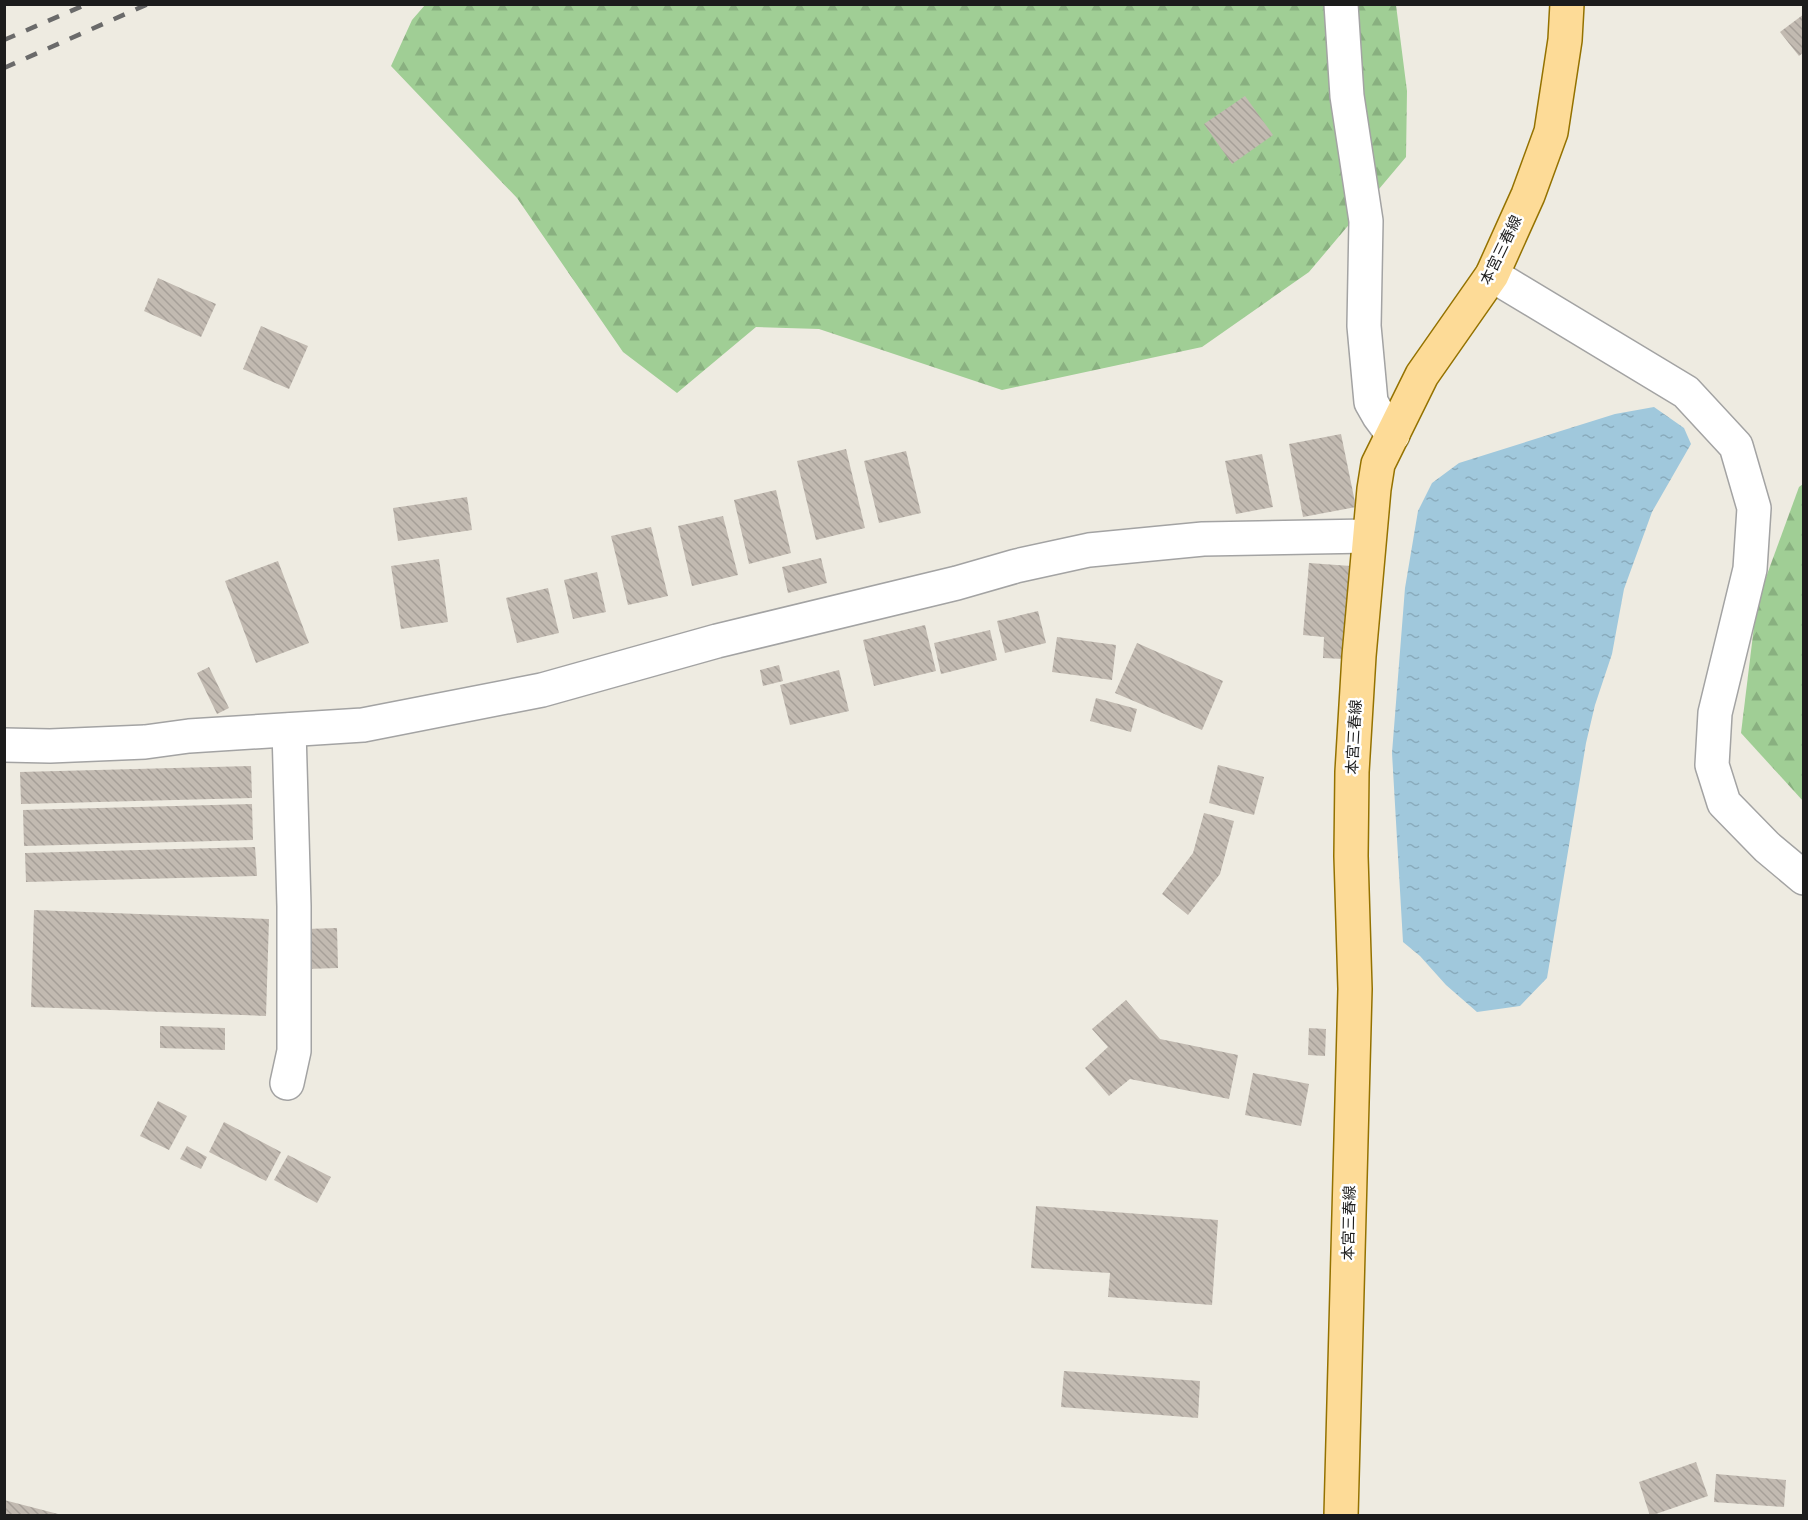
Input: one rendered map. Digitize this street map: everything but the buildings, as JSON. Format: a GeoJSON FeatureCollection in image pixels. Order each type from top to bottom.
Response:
{"type":"FeatureCollection","features":[{"type":"Feature","properties":{"kind":"main road","name":"本宮三春線"},"geometry":{"type":"LineString","coordinates":[[1341,1515],[1354,989],[1352,772],[1369,536],[1378,464],[1422,375],[1492,276],[1528,195],[1551,132],[1565,40],[1567,4]]}},
{"type":"Feature","properties":{"kind":"street"},"geometry":{"type":"LineString","coordinates":[[1341,4],[1347,96],[1366,221],[1364,326],[1371,402],[1378,416],[1394,435]]}},
{"type":"Feature","properties":{"kind":"street"},"geometry":{"type":"LineString","coordinates":[[1492,276],[1686,392],[1736,446],[1754,508],[1750,569],[1715,713],[1712,765],[1724,803],[1767,847],[1803,878]]}},
{"type":"Feature","properties":{"kind":"street"},"geometry":{"type":"LineString","coordinates":[[4,745],[50,746],[145,742],[189,736],[363,725],[542,690],[717,641],[957,583],[1016,566],[1089,550],[1203,539],[1369,536]]}},
{"type":"Feature","properties":{"kind":"street"},"geometry":{"type":"LineString","coordinates":[[287,1083],[294,1051],[294,906],[289,730]]}},
{"type":"Feature","properties":{"kind":"green space"},"geometry":{"type":"Polygon","coordinates":[[[425,5],[1396,5],[1407,91],[1406,157],[1309,272],[1202,347],[1002,390],[819,329],[756,327],[677,393],[623,352],[517,198],[391,66],[412,20],[425,5]]]}},
{"type":"Feature","properties":{"kind":"green space"},"geometry":{"type":"Polygon","coordinates":[[[1803,484],[1803,801],[1741,733],[1757,602],[1799,487],[1803,484]]]}},
{"type":"Feature","properties":{"kind":"water"},"geometry":{"type":"Polygon","coordinates":[[[1654,407],[1684,428],[1691,444],[1652,512],[1624,589],[1612,654],[1595,705],[1586,743],[1547,978],[1520,1006],[1477,1012],[1403,942],[1392,753],[1405,588],[1418,511],[1432,483],[1459,463],[1615,414],[1654,407]]]}},
{"type":"Feature","properties":{"kind":"railway"},"geometry":{"type":"LineString","coordinates":[[4,40],[87,4]]}},
{"type":"Feature","properties":{"kind":"railway"},"geometry":{"type":"LineString","coordinates":[[4,68],[148,4]]}}]}
